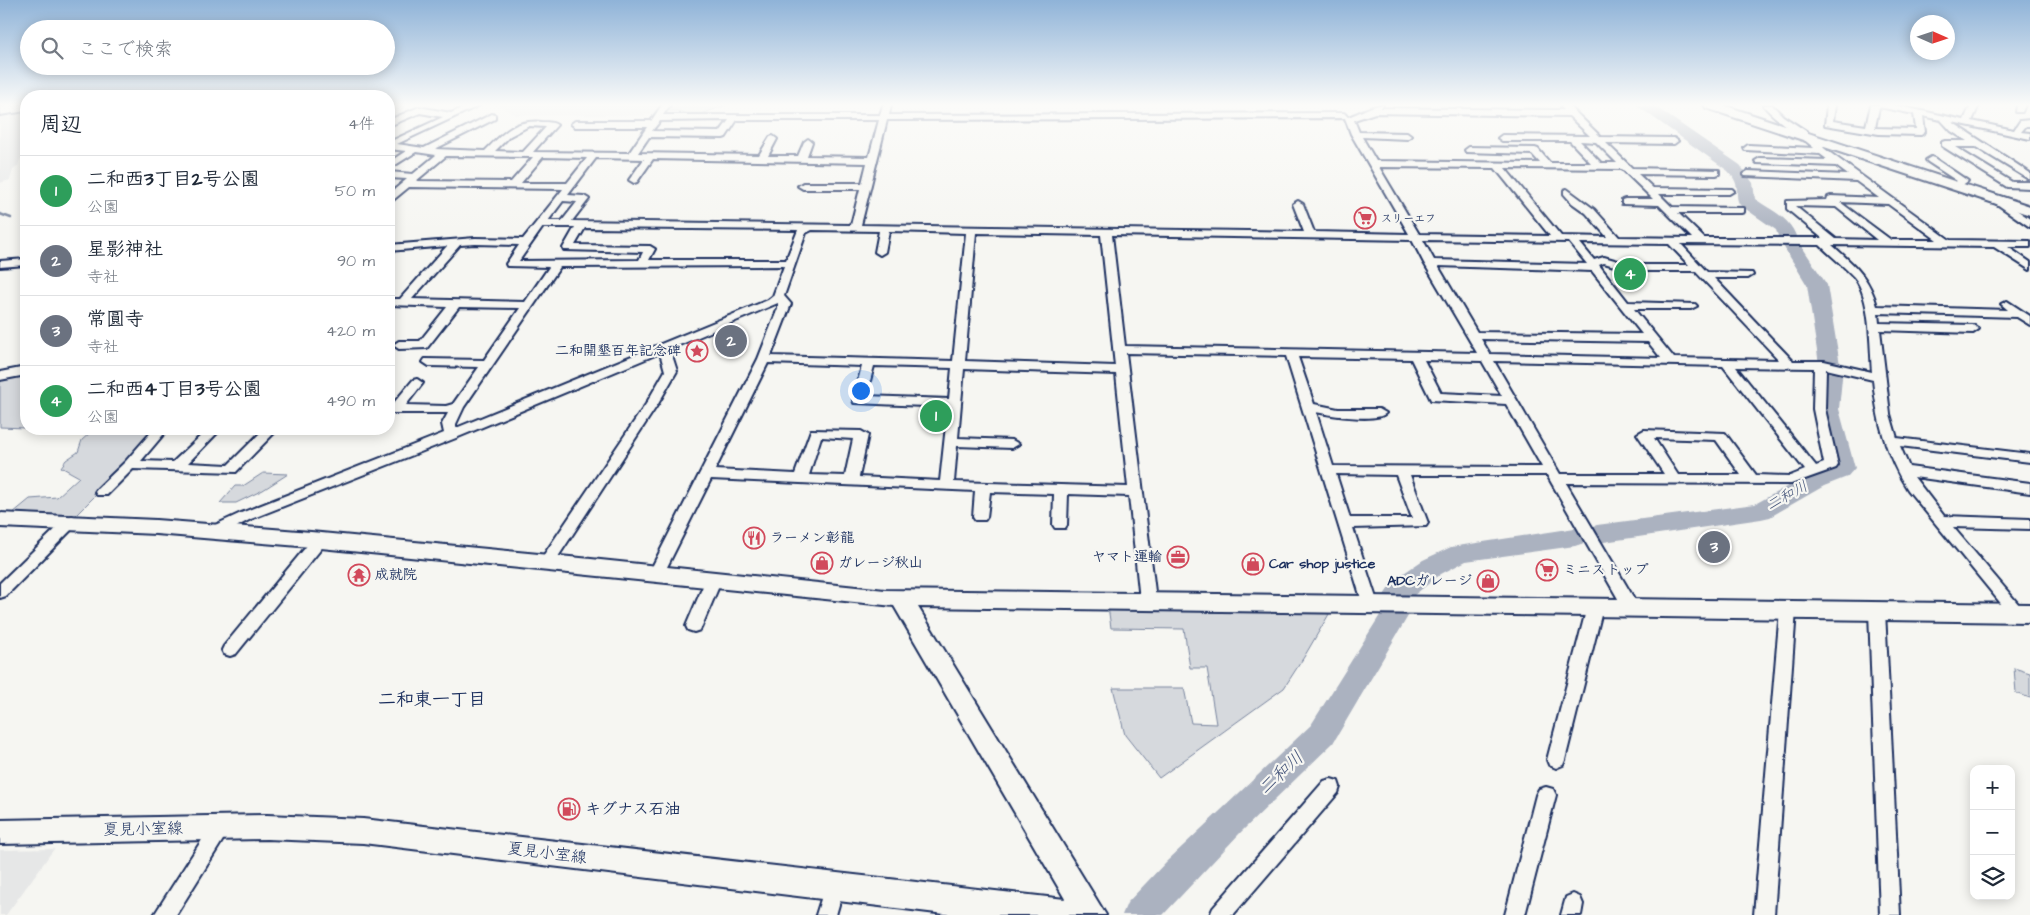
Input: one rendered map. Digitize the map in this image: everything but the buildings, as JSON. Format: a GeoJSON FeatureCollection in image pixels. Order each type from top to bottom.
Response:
{"type":"FeatureCollection","features":[{"type":"Feature","properties":{"kind":"street"},"geometry":{"type":"LineString","coordinates":[[407,148],[444,153],[873,160]]}},
{"type":"Feature","properties":{"kind":"street"},"geometry":{"type":"LineString","coordinates":[[426,150],[431,148]]}},
{"type":"Feature","properties":{"kind":"street"},"geometry":{"type":"LineString","coordinates":[[487,154],[493,148]]}},
{"type":"Feature","properties":{"kind":"street"},"geometry":{"type":"LineString","coordinates":[[526,154],[532,148]]}},
{"type":"Feature","properties":{"kind":"street"},"geometry":{"type":"LineString","coordinates":[[595,148],[511,264],[789,263]]}},
{"type":"Feature","properties":{"kind":"street"},"geometry":{"type":"LineString","coordinates":[[632,155],[637,148]]}},
{"type":"Feature","properties":{"kind":"street"},"geometry":{"type":"LineString","coordinates":[[763,158],[768,148]]}},
{"type":"Feature","properties":{"kind":"street"},"geometry":{"type":"LineString","coordinates":[[802,158],[806,148]]}},
{"type":"Feature","properties":{"kind":"street"},"geometry":{"type":"LineString","coordinates":[[856,227],[876,148]]}},
{"type":"Feature","properties":{"kind":"street"},"geometry":{"type":"LineString","coordinates":[[1363,148],[1552,474],[1632,607]]}},
{"type":"Feature","properties":{"kind":"street"},"geometry":{"type":"LineString","coordinates":[[1581,148],[1599,166]]}},
{"type":"Feature","properties":{"kind":"street"},"geometry":{"type":"LineString","coordinates":[[1606,148],[1700,240]]}},
{"type":"Feature","properties":{"kind":"street"},"geometry":{"type":"LineString","coordinates":[[1748,148],[1822,150]]}},
{"type":"Feature","properties":{"kind":"street"},"geometry":{"type":"LineString","coordinates":[[1819,148],[1946,242]]}},
{"type":"Feature","properties":{"kind":"street"},"geometry":{"type":"LineString","coordinates":[[1838,148],[2030,211]]}},
{"type":"Feature","properties":{"kind":"street"},"geometry":{"type":"LineString","coordinates":[[1951,148],[2010,185],[2030,185]]}},
{"type":"Feature","properties":{"kind":"street"},"geometry":{"type":"LineString","coordinates":[[1984,148],[2030,177]]}},
{"type":"Feature","properties":{"kind":"street"},"geometry":{"type":"LineString","coordinates":[[395,162],[415,149]]}},
{"type":"Feature","properties":{"kind":"street"},"geometry":{"type":"LineString","coordinates":[[1469,150],[1535,151],[1548,166]]}},
{"type":"Feature","properties":{"kind":"street"},"geometry":{"type":"LineString","coordinates":[[1488,150],[1558,238]]}},
{"type":"Feature","properties":{"kind":"street"},"geometry":{"type":"LineString","coordinates":[[395,194],[444,153]]}},
{"type":"Feature","properties":{"kind":"street"},"geometry":{"type":"LineString","coordinates":[[514,185],[542,154]]}},
{"type":"Feature","properties":{"kind":"street"},"geometry":{"type":"LineString","coordinates":[[634,180],[651,155]]}},
{"type":"Feature","properties":{"kind":"street"},"geometry":{"type":"LineString","coordinates":[[1931,160],[1963,181],[1955,186]]}},
{"type":"Feature","properties":{"kind":"street"},"geometry":{"type":"LineString","coordinates":[[1760,161],[1840,164]]}},
{"type":"Feature","properties":{"kind":"street"},"geometry":{"type":"LineString","coordinates":[[1372,164],[1599,166],[1628,169],[1716,172]]}},
{"type":"Feature","properties":{"kind":"street"},"geometry":{"type":"LineString","coordinates":[[1748,174],[1860,178]]}},
{"type":"Feature","properties":{"kind":"street"},"geometry":{"type":"LineString","coordinates":[[395,176],[410,180],[569,186]]}},
{"type":"Feature","properties":{"kind":"street"},"geometry":{"type":"LineString","coordinates":[[802,186],[866,186]]}},
{"type":"Feature","properties":{"kind":"street"},"geometry":{"type":"LineString","coordinates":[[1650,191],[1729,191]]}},
{"type":"Feature","properties":{"kind":"street"},"geometry":{"type":"LineString","coordinates":[[1567,192],[1574,201],[1590,211],[1615,240]]}},
{"type":"Feature","properties":{"kind":"street"},"geometry":{"type":"LineString","coordinates":[[560,198],[584,199],[565,224]]}},
{"type":"Feature","properties":{"kind":"street"},"geometry":{"type":"LineString","coordinates":[[1820,199],[1891,201]]}},
{"type":"Feature","properties":{"kind":"street"},"geometry":{"type":"LineString","coordinates":[[1997,200],[2030,224]]}},
{"type":"Feature","properties":{"kind":"street"},"geometry":{"type":"LineString","coordinates":[[1624,202],[1740,210]]}},
{"type":"Feature","properties":{"kind":"street"},"geometry":{"type":"LineString","coordinates":[[1887,242],[1839,205],[1828,203],[1790,203],[1790,207],[1827,241],[1862,280],[1867,289],[1872,309],[1883,414],[1891,442],[1913,487],[1940,521],[2024,613]]}},
{"type":"Feature","properties":{"kind":"street"},"geometry":{"type":"LineString","coordinates":[[1298,204],[1310,234]]}},
{"type":"Feature","properties":{"kind":"street"},"geometry":{"type":"LineString","coordinates":[[541,224],[1414,235],[1672,241],[2030,244]]}},
{"type":"Feature","properties":{"kind":"street"},"geometry":{"type":"LineString","coordinates":[[582,224],[568,248],[650,249],[642,264]]}},
{"type":"Feature","properties":{"kind":"street"},"geometry":{"type":"LineString","coordinates":[[218,530],[246,516],[451,435],[662,348],[778,297],[802,231],[807,227]]}},
{"type":"Feature","properties":{"kind":"street"},"geometry":{"type":"LineString","coordinates":[[880,252],[885,228]]}},
{"type":"Feature","properties":{"kind":"street"},"geometry":{"type":"LineString","coordinates":[[947,486],[971,229]]}},
{"type":"Feature","properties":{"kind":"street"},"geometry":{"type":"LineString","coordinates":[[1106,231],[1148,600]]}},
{"type":"Feature","properties":{"kind":"street"},"geometry":{"type":"LineString","coordinates":[[1572,239],[1670,361]]}},
{"type":"Feature","properties":{"kind":"street"},"geometry":{"type":"LineString","coordinates":[[1672,241],[1790,364]]}},
{"type":"Feature","properties":{"kind":"street"},"geometry":{"type":"LineString","coordinates":[[395,247],[457,242],[526,242]]}},
{"type":"Feature","properties":{"kind":"street"},"geometry":{"type":"LineString","coordinates":[[403,302],[457,242]]}},
{"type":"Feature","properties":{"kind":"street"},"geometry":{"type":"LineString","coordinates":[[1995,243],[2030,267]]}},
{"type":"Feature","properties":{"kind":"street"},"geometry":{"type":"LineString","coordinates":[[1430,263],[1594,266],[1604,260],[1631,268],[1748,276]]}},
{"type":"Feature","properties":{"kind":"street"},"geometry":{"type":"LineString","coordinates":[[0,264],[20,262]]}},
{"type":"Feature","properties":{"kind":"street"},"geometry":{"type":"LineString","coordinates":[[451,435],[449,424],[458,407],[556,265]]}},
{"type":"Feature","properties":{"kind":"street"},"geometry":{"type":"LineString","coordinates":[[657,573],[764,359],[784,308],[784,304],[778,297]]}},
{"type":"Feature","properties":{"kind":"street"},"geometry":{"type":"LineString","coordinates":[[395,302],[529,305]]}},
{"type":"Feature","properties":{"kind":"street"},"geometry":{"type":"LineString","coordinates":[[399,345],[423,345],[456,304]]}},
{"type":"Feature","properties":{"kind":"street"},"geometry":{"type":"LineString","coordinates":[[2007,304],[2030,322]]}},
{"type":"Feature","properties":{"kind":"street"},"geometry":{"type":"LineString","coordinates":[[1625,305],[1691,306]]}},
{"type":"Feature","properties":{"kind":"street"},"geometry":{"type":"LineString","coordinates":[[1872,309],[2020,314]]}},
{"type":"Feature","properties":{"kind":"street"},"geometry":{"type":"LineString","coordinates":[[1874,326],[1973,329]]}},
{"type":"Feature","properties":{"kind":"street"},"geometry":{"type":"LineString","coordinates":[[1471,335],[1652,338]]}},
{"type":"Feature","properties":{"kind":"street"},"geometry":{"type":"LineString","coordinates":[[547,562],[652,404],[671,371],[666,352],[662,348]]}},
{"type":"Feature","properties":{"kind":"street"},"geometry":{"type":"LineString","coordinates":[[1119,349],[1790,364],[1828,366],[1880,378]]}},
{"type":"Feature","properties":{"kind":"street"},"geometry":{"type":"LineString","coordinates":[[1291,353],[1370,604]]}},
{"type":"Feature","properties":{"kind":"street"},"geometry":{"type":"LineString","coordinates":[[1416,356],[1436,397],[1509,400]]}},
{"type":"Feature","properties":{"kind":"street"},"geometry":{"type":"LineString","coordinates":[[764,359],[1122,370]]}},
{"type":"Feature","properties":{"kind":"street"},"geometry":{"type":"LineString","coordinates":[[429,362],[488,364]]}},
{"type":"Feature","properties":{"kind":"street"},"geometry":{"type":"LineString","coordinates":[[869,362],[859,400],[955,403]]}},
{"type":"Feature","properties":{"kind":"street"},"geometry":{"type":"LineString","coordinates":[[1727,363],[1814,472]]}},
{"type":"Feature","properties":{"kind":"street"},"geometry":{"type":"LineString","coordinates":[[1329,470],[1401,470],[1791,480],[1831,465],[1819,409],[1828,366]]}},
{"type":"Feature","properties":{"kind":"street"},"geometry":{"type":"LineString","coordinates":[[0,376],[20,372]]}},
{"type":"Feature","properties":{"kind":"street"},"geometry":{"type":"LineString","coordinates":[[395,406],[417,383]]}},
{"type":"Feature","properties":{"kind":"street"},"geometry":{"type":"LineString","coordinates":[[395,409],[446,410],[458,407]]}},
{"type":"Feature","properties":{"kind":"street"},"geometry":{"type":"LineString","coordinates":[[1309,407],[1338,413],[1379,414]]}},
{"type":"Feature","properties":{"kind":"street"},"geometry":{"type":"LineString","coordinates":[[800,479],[816,433],[861,435],[852,481]]}},
{"type":"Feature","properties":{"kind":"street"},"geometry":{"type":"LineString","coordinates":[[1673,478],[1644,434],[1720,436],[1752,480]]}},
{"type":"Feature","properties":{"kind":"street"},"geometry":{"type":"LineString","coordinates":[[102,492],[130,465],[156,435]]}},
{"type":"Feature","properties":{"kind":"street"},"geometry":{"type":"LineString","coordinates":[[177,466],[209,435]]}},
{"type":"Feature","properties":{"kind":"street"},"geometry":{"type":"LineString","coordinates":[[130,465],[231,469],[265,435]]}},
{"type":"Feature","properties":{"kind":"street"},"geometry":{"type":"LineString","coordinates":[[952,442],[1012,444]]}},
{"type":"Feature","properties":{"kind":"street"},"geometry":{"type":"LineString","coordinates":[[1891,442],[2030,458]]}},
{"type":"Feature","properties":{"kind":"street"},"geometry":{"type":"LineString","coordinates":[[1344,523],[1421,523],[1401,470]]}},
{"type":"Feature","properties":{"kind":"street"},"geometry":{"type":"LineString","coordinates":[[1904,471],[2030,488]]}},
{"type":"Feature","properties":{"kind":"street"},"geometry":{"type":"LineString","coordinates":[[705,474],[947,486],[1135,492]]}},
{"type":"Feature","properties":{"kind":"street"},"geometry":{"type":"LineString","coordinates":[[980,517],[983,487]]}},
{"type":"Feature","properties":{"kind":"street"},"geometry":{"type":"LineString","coordinates":[[1060,525],[1061,490]]}},
{"type":"Feature","properties":{"kind":"street"},"geometry":{"type":"LineString","coordinates":[[0,520],[72,521],[218,530],[657,573],[885,598],[2024,613]]}},
{"type":"Feature","properties":{"kind":"street"},"geometry":{"type":"LineString","coordinates":[[0,592],[72,521]]}},
{"type":"Feature","properties":{"kind":"street"},"geometry":{"type":"LineString","coordinates":[[1940,521],[2030,524]]}},
{"type":"Feature","properties":{"kind":"street"},"geometry":{"type":"LineString","coordinates":[[230,650],[320,540]]}},
{"type":"Feature","properties":{"kind":"street"},"geometry":{"type":"LineString","coordinates":[[694,626],[714,579]]}},
{"type":"Feature","properties":{"kind":"street"},"geometry":{"type":"LineString","coordinates":[[901,598],[1091,915]]}},
{"type":"Feature","properties":{"kind":"street"},"geometry":{"type":"LineString","coordinates":[[1556,760],[1595,607]]}},
{"type":"Feature","properties":{"kind":"street"},"geometry":{"type":"LineString","coordinates":[[1764,915],[1788,610]]}},
{"type":"Feature","properties":{"kind":"street"},"geometry":{"type":"LineString","coordinates":[[1877,611],[1890,915]]}},
{"type":"Feature","properties":{"kind":"street"},"geometry":{"type":"LineString","coordinates":[[1220,915],[1331,787]]}},
{"type":"Feature","properties":{"kind":"street"},"geometry":{"type":"LineString","coordinates":[[1515,915],[1546,795]]}},
{"type":"Feature","properties":{"kind":"street","name":"夏見小室線"},"geometry":{"type":"LineString","coordinates":[[0,832],[310,827],[363,831],[834,887],[934,907],[1091,915]]}},
{"type":"Feature","properties":{"kind":"street"},"geometry":{"type":"LineString","coordinates":[[164,915],[220,828]]}},
{"type":"Feature","properties":{"kind":"street"},"geometry":{"type":"LineString","coordinates":[[826,915],[834,887]]}},
{"type":"Feature","properties":{"kind":"shaded area"},"geometry":{"type":"Polygon","coordinates":[[[0,148],[20,148],[18,166],[13,170],[10,180],[0,183],[0,148]]]}},
{"type":"Feature","properties":{"kind":"shaded area"},"geometry":{"type":"Polygon","coordinates":[[[20,376],[20,428],[0,427],[0,379],[20,376]]]}},
{"type":"Feature","properties":{"kind":"shaded area"},"geometry":{"type":"Polygon","coordinates":[[[929,406],[939,406],[946,410],[944,421],[927,421],[929,406]]]}},
{"type":"Feature","properties":{"kind":"shaded area"},"geometry":{"type":"Polygon","coordinates":[[[88,435],[152,435],[129,462],[75,516],[13,513],[30,499],[57,497],[79,477],[61,467],[66,460],[78,452],[82,440],[88,435]]]}},
{"type":"Feature","properties":{"kind":"shaded area"},"geometry":{"type":"Polygon","coordinates":[[[263,473],[288,474],[263,490],[236,503],[220,503],[235,486],[243,486],[263,473]]]}},
{"type":"Feature","properties":{"kind":"shaded area"},"geometry":{"type":"Polygon","coordinates":[[[1108,606],[1332,609],[1284,688],[1159,778],[1125,735],[1113,688],[1184,688],[1191,723],[1216,724],[1207,668],[1190,668],[1184,629],[1111,628],[1108,606]]]}},
{"type":"Feature","properties":{"kind":"shaded area"},"geometry":{"type":"Polygon","coordinates":[[[2014,668],[2030,673],[2030,698],[2016,693],[2014,668]]]}},
{"type":"Feature","properties":{"kind":"shaded area"},"geometry":{"type":"Polygon","coordinates":[[[54,849],[6,915],[0,915],[0,850],[54,849]]]}},
{"type":"Feature","properties":{"kind":"waterway","name":"二和川"},"geometry":{"type":"LineString","coordinates":[[1705,148],[1741,175],[1747,191],[1746,201],[1778,222],[1783,227],[1788,239]]}},
{"type":"Feature","properties":{"kind":"waterway"},"geometry":{"type":"LineString","coordinates":[[0,214],[11,218]]}},
{"type":"Feature","properties":{"kind":"waterway","name":"二和川"},"geometry":{"type":"LineString","coordinates":[[1790,242],[1817,285],[1830,364]]}},
{"type":"Feature","properties":{"kind":"waterway","name":"二和川"},"geometry":{"type":"LineString","coordinates":[[1597,534],[1761,511],[1815,481],[1838,472],[1843,468],[1828,409],[1832,368]]}},
{"type":"Feature","properties":{"kind":"waterway","name":"二和川"},"geometry":{"type":"LineString","coordinates":[[1398,595],[1405,586],[1432,567],[1460,553],[1575,537]]}},
{"type":"Feature","properties":{"kind":"waterway","name":"二和川"},"geometry":{"type":"LineString","coordinates":[[1140,915],[1178,873],[1229,822],[1322,734],[1397,611]]}},
{"type":"Feature","properties":{"kind":"place","name":"スリーエフ"},"geometry":{"type":"Point","coordinates":[1365,218]}},
{"type":"Feature","properties":{"kind":"place","name":"二和西4丁目3号公園"},"geometry":{"type":"Point","coordinates":[1630,274]}},
{"type":"Feature","properties":{"kind":"place","name":"星影神社"},"geometry":{"type":"Point","coordinates":[731,341]}},
{"type":"Feature","properties":{"kind":"place","name":"二和開墾百年記念碑"},"geometry":{"type":"Point","coordinates":[697,351]}},
{"type":"Feature","properties":{"kind":"place","name":"二和西3丁目2号公園"},"geometry":{"type":"Point","coordinates":[936,416]}},
{"type":"Feature","properties":{"kind":"place","name":"ラーメン彰龍"},"geometry":{"type":"Point","coordinates":[754,538]}},
{"type":"Feature","properties":{"kind":"place","name":"常圓寺"},"geometry":{"type":"Point","coordinates":[1714,547]}},
{"type":"Feature","properties":{"kind":"place","name":"ヤマト運輸"},"geometry":{"type":"Point","coordinates":[1178,557]}},
{"type":"Feature","properties":{"kind":"place","name":"ガレージ秋山"},"geometry":{"type":"Point","coordinates":[822,563]}},
{"type":"Feature","properties":{"kind":"place","name":"Car shop justice"},"geometry":{"type":"Point","coordinates":[1253,564]}},
{"type":"Feature","properties":{"kind":"place","name":"ミニストップ"},"geometry":{"type":"Point","coordinates":[1547,570]}},
{"type":"Feature","properties":{"kind":"place","name":"成就院"},"geometry":{"type":"Point","coordinates":[359,575]}},
{"type":"Feature","properties":{"kind":"place","name":"ADCガレージ"},"geometry":{"type":"Point","coordinates":[1488,581]}},
{"type":"Feature","properties":{"kind":"place","name":"キグナス石油"},"geometry":{"type":"Point","coordinates":[569,809]}},
{"type":"Feature","properties":{"kind":"district","name":"二和東一丁目"},"geometry":{"type":"Point","coordinates":[432,699]}}]}
